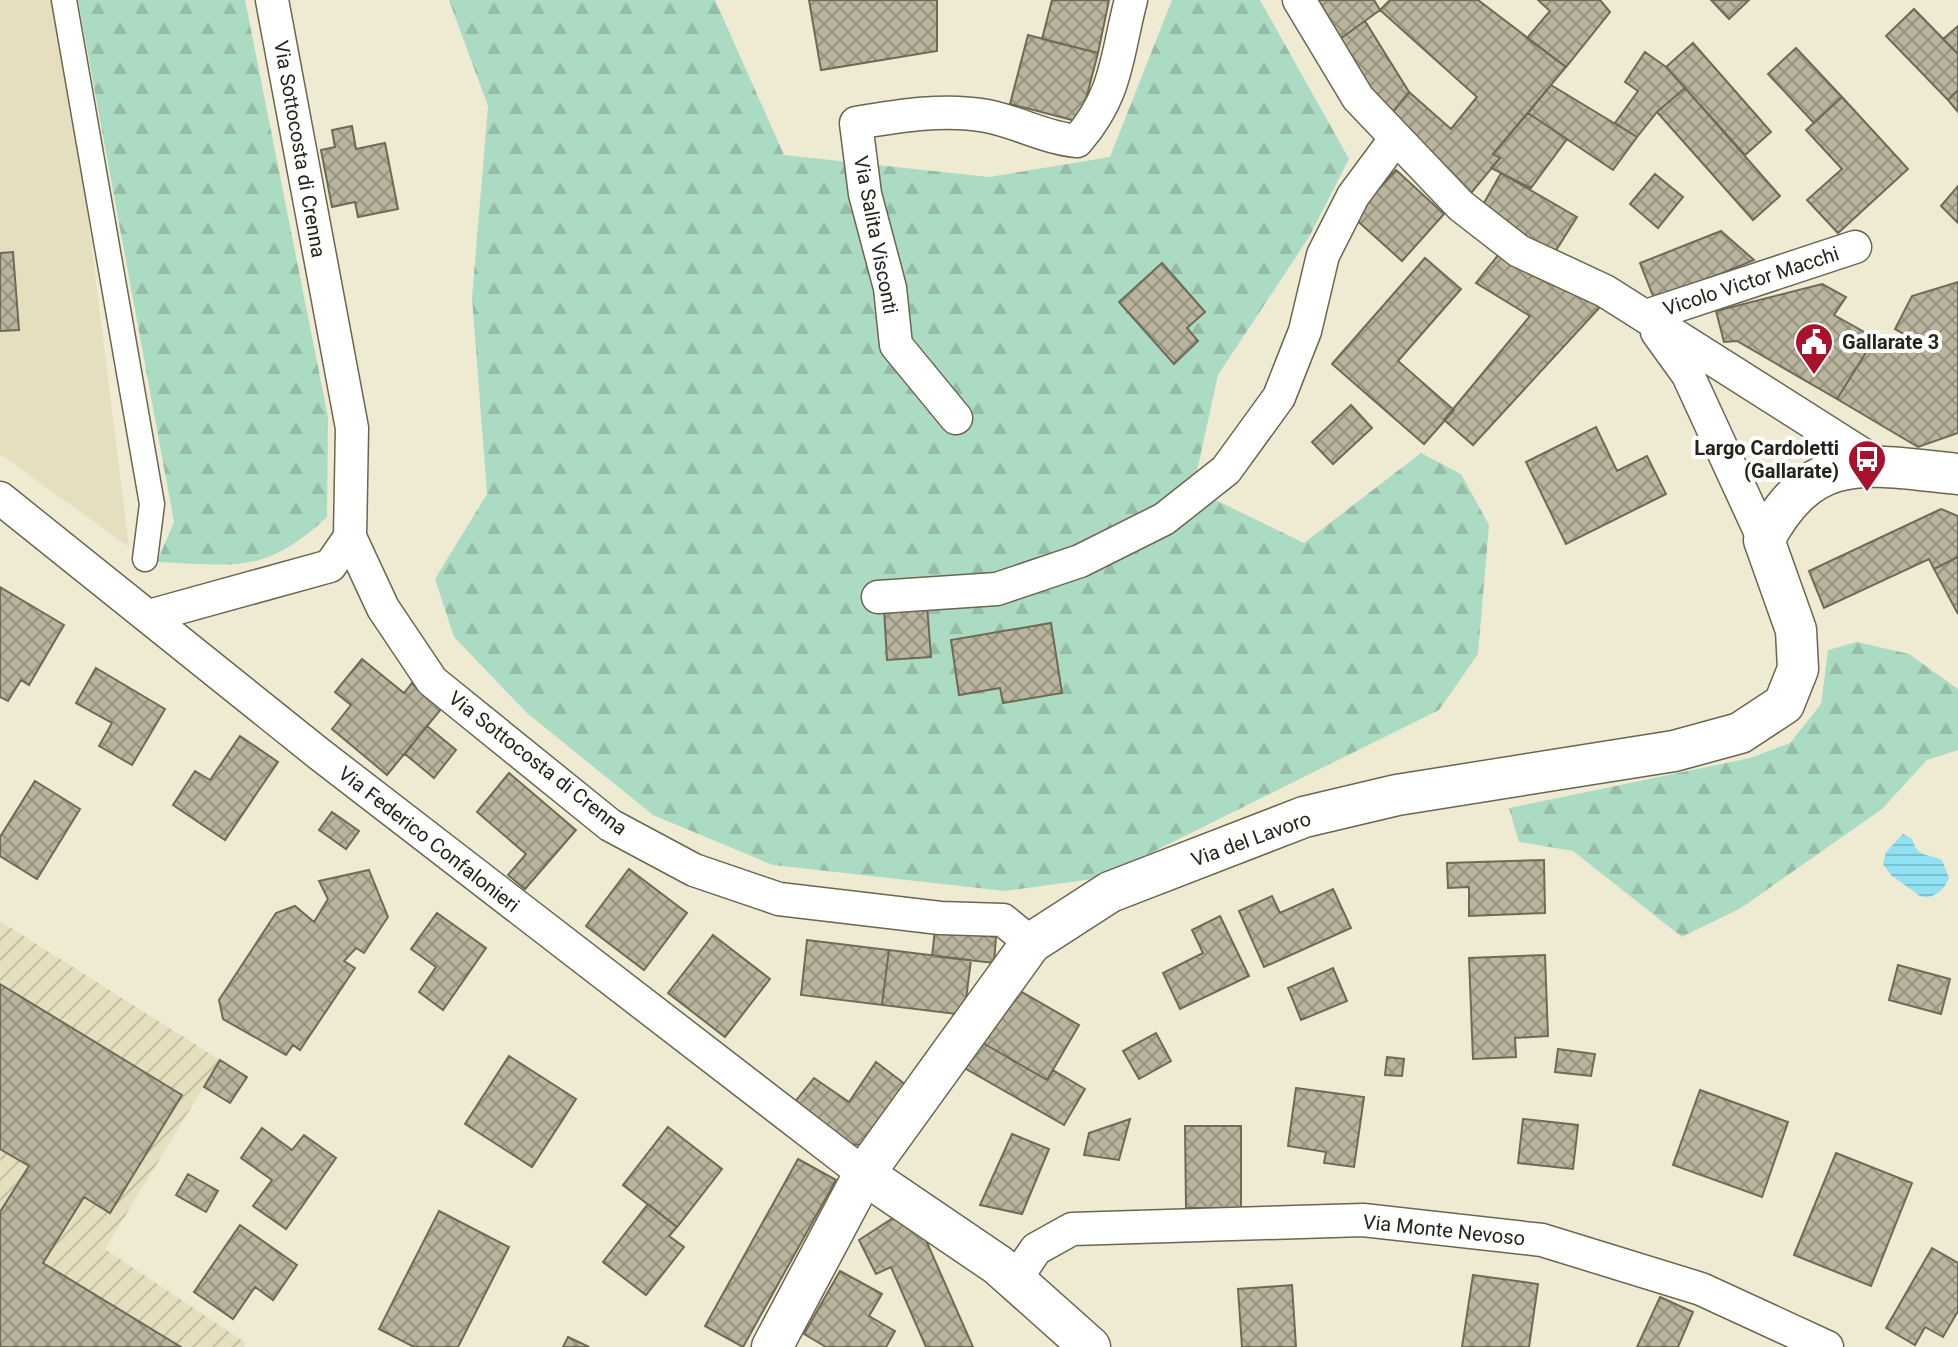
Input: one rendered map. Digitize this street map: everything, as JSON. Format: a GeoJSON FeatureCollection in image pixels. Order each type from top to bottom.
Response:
{"type":"FeatureCollection","features":[{"type":"Feature","properties":{"kind":"street"},"geometry":{"type":"LineString","coordinates":[[64,0],[152,504],[145,559]]}},
{"type":"Feature","properties":{"kind":"street","name":"Via Sottocosta di Crenna"},"geometry":{"type":"LineString","coordinates":[[272,0],[352,428],[350,537],[383,608],[432,681],[610,825],[694,870],[779,899],[940,918],[1003,920],[1031,943]]}},
{"type":"Feature","properties":{"kind":"street","name":"Via Salita Visconti"},"geometry":{"type":"LineString","coordinates":[[956,418],[896,345],[890,288],[865,194],[856,123],[910,114],[987,116],[1051,139],[1077,141],[1099,116],[1114,77],[1131,0]]}},
{"type":"Feature","properties":{"kind":"street"},"geometry":{"type":"LineString","coordinates":[[1299,0],[1358,98],[1461,206],[1519,251],[1605,291],[1884,468]]}},
{"type":"Feature","properties":{"kind":"street"},"geometry":{"type":"LineString","coordinates":[[878,597],[997,589],[1080,561],[1164,519],[1226,470],[1279,397],[1305,331],[1323,255],[1353,196],[1396,138]]}},
{"type":"Feature","properties":{"kind":"street","name":"Vicolo Victor Macchi"},"geometry":{"type":"LineString","coordinates":[[1646,316],[1855,247]]}},
{"type":"Feature","properties":{"kind":"street"},"geometry":{"type":"LineString","coordinates":[[1646,316],[1688,375],[1764,540]]}},
{"type":"Feature","properties":{"kind":"street"},"geometry":{"type":"LineString","coordinates":[[1764,540],[1780,511],[1801,488],[1837,469],[1884,468],[1958,474]]}},
{"type":"Feature","properties":{"kind":"street","name":"Via Federico Confalonieri"},"geometry":{"type":"LineString","coordinates":[[0,498],[318,753],[864,1174]]}},
{"type":"Feature","properties":{"kind":"street"},"geometry":{"type":"LineString","coordinates":[[149,616],[330,566],[350,537]]}},
{"type":"Feature","properties":{"kind":"street","name":"Via del Lavoro"},"geometry":{"type":"LineString","coordinates":[[772,1347],[864,1174],[1031,943],[1110,892],[1304,817],[1397,795],[1674,751],[1740,733],[1784,704],[1798,669],[1796,630],[1764,540]]}},
{"type":"Feature","properties":{"kind":"street"},"geometry":{"type":"LineString","coordinates":[[864,1174],[998,1265],[1090,1347]]}},
{"type":"Feature","properties":{"kind":"street","name":"Via Monte Nevoso"},"geometry":{"type":"LineString","coordinates":[[1015,1280],[1036,1249],[1072,1229],[1363,1220],[1542,1240],[1701,1289],[1827,1347]]}},
{"type":"Feature","properties":{"kind":"shaded area"},"geometry":{"type":"Polygon","coordinates":[[[0,0],[61,0],[129,547],[0,454],[0,0]]]}},
{"type":"Feature","properties":{"kind":"shaded area"},"geometry":{"type":"Polygon","coordinates":[[[0,921],[220,1060],[105,1249],[246,1343],[244,1347],[0,1347],[0,921]]]}},
{"type":"Feature","properties":{"kind":"green space"},"geometry":{"type":"Polygon","coordinates":[[[78,0],[245,0],[328,417],[327,517],[305,536],[267,558],[229,564],[157,562],[174,522],[78,0]]]}},
{"type":"Feature","properties":{"kind":"green space"},"geometry":{"type":"Polygon","coordinates":[[[449,0],[715,0],[784,155],[989,177],[1110,157],[1172,0],[1260,0],[1349,159],[1309,237],[1218,375],[1193,489],[1304,543],[1421,453],[1461,474],[1489,525],[1478,654],[1439,710],[1100,878],[1005,891],[773,865],[653,815],[527,713],[454,637],[435,579],[487,494],[472,298],[488,106],[449,0]]]}},
{"type":"Feature","properties":{"kind":"green space"},"geometry":{"type":"Polygon","coordinates":[[[1857,642],[1909,654],[1958,689],[1958,750],[1927,760],[1882,809],[1741,908],[1682,937],[1573,851],[1519,842],[1509,808],[1750,758],[1790,743],[1821,704],[1828,650],[1857,642]]]}},
{"type":"Feature","properties":{"kind":"water"},"geometry":{"type":"Polygon","coordinates":[[[1903,834],[1912,839],[1923,854],[1942,860],[1949,878],[1934,895],[1920,896],[1891,875],[1883,864],[1886,852],[1903,834]]]}},
{"type":"Feature","properties":{"kind":"building"},"geometry":{"type":"Polygon","coordinates":[[[809,0],[937,0],[937,51],[821,70],[809,0]]]}},
{"type":"Feature","properties":{"kind":"building"},"geometry":{"type":"Polygon","coordinates":[[[1052,0],[1109,0],[1098,53],[1042,39],[1052,0]]]}},
{"type":"Feature","properties":{"kind":"building"},"geometry":{"type":"Polygon","coordinates":[[[1318,0],[1374,0],[1380,10],[1340,39],[1318,0]]]}},
{"type":"Feature","properties":{"kind":"building"},"geometry":{"type":"Polygon","coordinates":[[[1390,0],[1478,0],[1566,67],[1493,154],[1500,158],[1467,198],[1388,118],[1409,92],[1451,129],[1477,97],[1380,10],[1390,0]]]}},
{"type":"Feature","properties":{"kind":"building"},"geometry":{"type":"Polygon","coordinates":[[[1538,0],[1600,0],[1610,12],[1566,67],[1527,38],[1550,11],[1538,0]]]}},
{"type":"Feature","properties":{"kind":"building"},"geometry":{"type":"Polygon","coordinates":[[[1711,0],[1749,0],[1729,19],[1711,0]]]}},
{"type":"Feature","properties":{"kind":"building"},"geometry":{"type":"Polygon","coordinates":[[[1914,9],[1958,54],[1958,90],[1948,100],[1886,36],[1914,9]]]}},
{"type":"Feature","properties":{"kind":"building"},"geometry":{"type":"Polygon","coordinates":[[[1365,21],[1409,92],[1388,118],[1340,39],[1365,21]]]}},
{"type":"Feature","properties":{"kind":"building"},"geometry":{"type":"Polygon","coordinates":[[[1958,26],[1958,54],[1943,39],[1958,26]]]}},
{"type":"Feature","properties":{"kind":"building"},"geometry":{"type":"Polygon","coordinates":[[[1028,35],[1098,53],[1080,122],[1010,104],[1028,35]]]}},
{"type":"Feature","properties":{"kind":"building"},"geometry":{"type":"Polygon","coordinates":[[[1693,43],[1771,132],[1745,155],[1666,67],[1693,43]]]}},
{"type":"Feature","properties":{"kind":"building"},"geometry":{"type":"Polygon","coordinates":[[[1796,48],[1842,97],[1814,123],[1768,74],[1796,48]]]}},
{"type":"Feature","properties":{"kind":"building"},"geometry":{"type":"Polygon","coordinates":[[[1645,52],[1666,67],[1685,88],[1657,112],[1637,137],[1615,123],[1638,91],[1625,82],[1645,52]]]}},
{"type":"Feature","properties":{"kind":"building"},"geometry":{"type":"Polygon","coordinates":[[[1551,85],[1637,137],[1613,170],[1528,113],[1551,85]]]}},
{"type":"Feature","properties":{"kind":"building"},"geometry":{"type":"Polygon","coordinates":[[[1685,88],[1780,196],[1753,220],[1657,112],[1685,88]]]}},
{"type":"Feature","properties":{"kind":"building"},"geometry":{"type":"Polygon","coordinates":[[[1958,90],[1958,112],[1948,100],[1958,90]]]}},
{"type":"Feature","properties":{"kind":"building"},"geometry":{"type":"Polygon","coordinates":[[[1842,97],[1908,169],[1838,233],[1807,200],[1842,169],[1806,130],[1842,97]]]}},
{"type":"Feature","properties":{"kind":"building"},"geometry":{"type":"Polygon","coordinates":[[[1528,113],[1567,139],[1531,188],[1491,168],[1500,158],[1493,154],[1528,113]]]}},
{"type":"Feature","properties":{"kind":"building"},"geometry":{"type":"Polygon","coordinates":[[[352,126],[356,149],[385,143],[398,209],[358,217],[355,202],[332,207],[321,150],[335,147],[332,130],[352,126]]]}},
{"type":"Feature","properties":{"kind":"building"},"geometry":{"type":"Polygon","coordinates":[[[1396,170],[1444,214],[1402,261],[1353,217],[1396,170]]]}},
{"type":"Feature","properties":{"kind":"building"},"geometry":{"type":"Polygon","coordinates":[[[1501,173],[1577,217],[1553,255],[1480,210],[1501,173]]]}},
{"type":"Feature","properties":{"kind":"building"},"geometry":{"type":"Polygon","coordinates":[[[1655,174],[1683,197],[1658,228],[1630,204],[1655,174]]]}},
{"type":"Feature","properties":{"kind":"building"},"geometry":{"type":"Polygon","coordinates":[[[1958,186],[1958,223],[1941,206],[1958,186]]]}},
{"type":"Feature","properties":{"kind":"building"},"geometry":{"type":"Polygon","coordinates":[[[1721,231],[1754,260],[1655,301],[1640,263],[1721,231]]]}},
{"type":"Feature","properties":{"kind":"building"},"geometry":{"type":"Polygon","coordinates":[[[13,252],[19,330],[0,331],[0,253],[13,252]]]}},
{"type":"Feature","properties":{"kind":"building"},"geometry":{"type":"Polygon","coordinates":[[[1499,254],[1601,306],[1473,445],[1444,420],[1530,316],[1476,283],[1499,254]]]}},
{"type":"Feature","properties":{"kind":"building"},"geometry":{"type":"Polygon","coordinates":[[[1425,258],[1461,289],[1398,361],[1454,410],[1424,444],[1332,364],[1425,258]]]}},
{"type":"Feature","properties":{"kind":"building"},"geometry":{"type":"Polygon","coordinates":[[[1162,263],[1205,312],[1187,328],[1198,341],[1174,364],[1119,302],[1162,263]]]}},
{"type":"Feature","properties":{"kind":"building"},"geometry":{"type":"Polygon","coordinates":[[[1958,282],[1958,433],[1918,447],[1837,399],[1875,338],[1902,352],[1909,337],[1895,329],[1912,296],[1958,282]]]}},
{"type":"Feature","properties":{"kind":"building"},"geometry":{"type":"Polygon","coordinates":[[[1822,284],[1846,297],[1834,315],[1875,338],[1837,399],[1737,341],[1724,342],[1716,311],[1822,284]]]}},
{"type":"Feature","properties":{"kind":"building"},"geometry":{"type":"Polygon","coordinates":[[[1351,405],[1372,428],[1333,464],[1312,442],[1351,405]]]}},
{"type":"Feature","properties":{"kind":"building"},"geometry":{"type":"Polygon","coordinates":[[[1596,427],[1617,471],[1647,456],[1666,494],[1566,544],[1526,462],[1596,427]]]}},
{"type":"Feature","properties":{"kind":"building"},"geometry":{"type":"Polygon","coordinates":[[[1941,509],[1958,516],[1958,557],[1934,569],[1929,559],[1824,608],[1809,571],[1941,509]]]}},
{"type":"Feature","properties":{"kind":"building"},"geometry":{"type":"Polygon","coordinates":[[[1958,557],[1958,614],[1934,569],[1958,557]]]}},
{"type":"Feature","properties":{"kind":"building"},"geometry":{"type":"Polygon","coordinates":[[[0,587],[64,625],[29,685],[21,680],[8,701],[0,697],[0,587]]]}},
{"type":"Feature","properties":{"kind":"building"},"geometry":{"type":"Polygon","coordinates":[[[927,605],[931,657],[887,660],[884,608],[927,605]]]}},
{"type":"Feature","properties":{"kind":"building"},"geometry":{"type":"Polygon","coordinates":[[[1051,623],[1062,693],[1003,703],[1000,688],[959,695],[951,640],[1051,623]]]}},
{"type":"Feature","properties":{"kind":"building"},"geometry":{"type":"Polygon","coordinates":[[[362,659],[404,693],[412,683],[442,708],[387,775],[332,729],[351,705],[335,692],[362,659]]]}},
{"type":"Feature","properties":{"kind":"building"},"geometry":{"type":"Polygon","coordinates":[[[96,668],[165,709],[132,765],[99,746],[112,723],[76,703],[96,668]]]}},
{"type":"Feature","properties":{"kind":"building"},"geometry":{"type":"Polygon","coordinates":[[[427,726],[456,750],[434,778],[405,754],[427,726]]]}},
{"type":"Feature","properties":{"kind":"building"},"geometry":{"type":"Polygon","coordinates":[[[240,736],[278,762],[225,840],[173,805],[195,771],[210,780],[240,736]]]}},
{"type":"Feature","properties":{"kind":"building"},"geometry":{"type":"Polygon","coordinates":[[[509,773],[576,830],[525,889],[508,875],[526,854],[477,812],[509,773]]]}},
{"type":"Feature","properties":{"kind":"building"},"geometry":{"type":"Polygon","coordinates":[[[35,781],[80,809],[37,879],[0,856],[0,837],[35,781]]]}},
{"type":"Feature","properties":{"kind":"building"},"geometry":{"type":"Polygon","coordinates":[[[332,812],[359,831],[346,849],[319,830],[332,812]]]}},
{"type":"Feature","properties":{"kind":"building"},"geometry":{"type":"Polygon","coordinates":[[[1544,860],[1545,913],[1469,916],[1469,887],[1448,888],[1447,863],[1544,860]]]}},
{"type":"Feature","properties":{"kind":"building"},"geometry":{"type":"Polygon","coordinates":[[[629,869],[687,913],[644,970],[586,926],[629,869]]]}},
{"type":"Feature","properties":{"kind":"building"},"geometry":{"type":"Polygon","coordinates":[[[369,870],[388,917],[364,953],[356,948],[344,961],[355,968],[300,1050],[293,1045],[286,1055],[223,1019],[219,1000],[276,913],[295,906],[314,922],[328,899],[319,881],[369,870]]]}},
{"type":"Feature","properties":{"kind":"building"},"geometry":{"type":"Polygon","coordinates":[[[1333,889],[1351,928],[1264,967],[1239,911],[1272,896],[1280,913],[1333,889]]]}},
{"type":"Feature","properties":{"kind":"building"},"geometry":{"type":"Polygon","coordinates":[[[437,913],[486,948],[443,1010],[419,992],[436,967],[411,949],[437,913]]]}},
{"type":"Feature","properties":{"kind":"building"},"geometry":{"type":"Polygon","coordinates":[[[1220,916],[1249,976],[1180,1009],[1163,973],[1203,953],[1192,930],[1220,916]]]}},
{"type":"Feature","properties":{"kind":"building"},"geometry":{"type":"Polygon","coordinates":[[[935,930],[996,937],[994,963],[932,956],[935,930]]]}},
{"type":"Feature","properties":{"kind":"building"},"geometry":{"type":"Polygon","coordinates":[[[713,935],[770,979],[725,1037],[668,993],[713,935]]]}},
{"type":"Feature","properties":{"kind":"building"},"geometry":{"type":"Polygon","coordinates":[[[807,940],[889,950],[882,1005],[801,995],[807,940]]]}},
{"type":"Feature","properties":{"kind":"building"},"geometry":{"type":"Polygon","coordinates":[[[889,950],[971,960],[964,1015],[882,1005],[889,950]]]}},
{"type":"Feature","properties":{"kind":"building"},"geometry":{"type":"Polygon","coordinates":[[[1545,955],[1548,1036],[1515,1038],[1516,1057],[1473,1059],[1469,958],[1545,955]]]}},
{"type":"Feature","properties":{"kind":"building"},"geometry":{"type":"Polygon","coordinates":[[[1898,965],[1950,979],[1941,1014],[1889,1000],[1898,965]]]}},
{"type":"Feature","properties":{"kind":"building"},"geometry":{"type":"Polygon","coordinates":[[[1333,968],[1347,1001],[1301,1020],[1288,988],[1333,968]]]}},
{"type":"Feature","properties":{"kind":"building"},"geometry":{"type":"Polygon","coordinates":[[[0,984],[182,1095],[110,1213],[84,1197],[43,1263],[181,1347],[0,1347],[0,1212],[29,1166],[0,1149],[0,984]]]}},
{"type":"Feature","properties":{"kind":"building"},"geometry":{"type":"Polygon","coordinates":[[[1015,988],[1079,1025],[1047,1080],[983,1043],[1015,988]]]}},
{"type":"Feature","properties":{"kind":"building"},"geometry":{"type":"Polygon","coordinates":[[[1156,1033],[1171,1061],[1139,1079],[1123,1051],[1156,1033]]]}},
{"type":"Feature","properties":{"kind":"building"},"geometry":{"type":"Polygon","coordinates":[[[983,1043],[1047,1080],[1053,1070],[1085,1089],[1064,1125],[961,1066],[983,1043]]]}},
{"type":"Feature","properties":{"kind":"building"},"geometry":{"type":"Polygon","coordinates":[[[1558,1049],[1595,1054],[1591,1076],[1555,1072],[1558,1049]]]}},
{"type":"Feature","properties":{"kind":"building"},"geometry":{"type":"Polygon","coordinates":[[[509,1056],[576,1099],[532,1167],[465,1124],[509,1056]]]}},
{"type":"Feature","properties":{"kind":"building"},"geometry":{"type":"Polygon","coordinates":[[[1387,1057],[1404,1059],[1402,1076],[1385,1075],[1387,1057]]]}},
{"type":"Feature","properties":{"kind":"building"},"geometry":{"type":"Polygon","coordinates":[[[220,1060],[247,1077],[230,1103],[204,1087],[220,1060]]]}},
{"type":"Feature","properties":{"kind":"building"},"geometry":{"type":"Polygon","coordinates":[[[876,1062],[906,1085],[863,1145],[846,1144],[794,1103],[814,1078],[849,1102],[876,1062]]]}},
{"type":"Feature","properties":{"kind":"building"},"geometry":{"type":"Polygon","coordinates":[[[1296,1088],[1364,1097],[1354,1167],[1324,1163],[1326,1152],[1288,1146],[1296,1088]]]}},
{"type":"Feature","properties":{"kind":"building"},"geometry":{"type":"Polygon","coordinates":[[[1700,1090],[1788,1122],[1762,1197],[1673,1165],[1700,1090]]]}},
{"type":"Feature","properties":{"kind":"building"},"geometry":{"type":"Polygon","coordinates":[[[1130,1119],[1119,1160],[1084,1155],[1089,1133],[1130,1119]]]}},
{"type":"Feature","properties":{"kind":"building"},"geometry":{"type":"Polygon","coordinates":[[[1523,1119],[1578,1125],[1573,1169],[1518,1163],[1523,1119]]]}},
{"type":"Feature","properties":{"kind":"building"},"geometry":{"type":"Polygon","coordinates":[[[1185,1126],[1241,1126],[1241,1208],[1186,1208],[1185,1126]]]}},
{"type":"Feature","properties":{"kind":"building"},"geometry":{"type":"Polygon","coordinates":[[[668,1127],[722,1169],[677,1227],[623,1185],[668,1127]]]}},
{"type":"Feature","properties":{"kind":"building"},"geometry":{"type":"Polygon","coordinates":[[[262,1128],[292,1150],[304,1135],[336,1158],[286,1229],[253,1206],[272,1180],[241,1158],[262,1128]]]}},
{"type":"Feature","properties":{"kind":"building"},"geometry":{"type":"Polygon","coordinates":[[[1012,1134],[1049,1149],[1022,1214],[980,1205],[1012,1134]]]}},
{"type":"Feature","properties":{"kind":"building"},"geometry":{"type":"Polygon","coordinates":[[[1836,1153],[1912,1183],[1871,1286],[1794,1255],[1836,1153]]]}},
{"type":"Feature","properties":{"kind":"building"},"geometry":{"type":"Polygon","coordinates":[[[798,1159],[836,1180],[743,1347],[705,1326],[798,1159]]]}},
{"type":"Feature","properties":{"kind":"building"},"geometry":{"type":"Polygon","coordinates":[[[188,1174],[218,1191],[206,1212],[176,1195],[188,1174]]]}},
{"type":"Feature","properties":{"kind":"building"},"geometry":{"type":"Polygon","coordinates":[[[648,1204],[677,1227],[669,1236],[684,1247],[646,1295],[603,1262],[648,1204]]]}},
{"type":"Feature","properties":{"kind":"building"},"geometry":{"type":"Polygon","coordinates":[[[439,1211],[509,1247],[458,1347],[414,1347],[379,1329],[439,1211]]]}},
{"type":"Feature","properties":{"kind":"building"},"geometry":{"type":"Polygon","coordinates":[[[893,1218],[925,1238],[973,1347],[926,1347],[891,1267],[876,1274],[859,1240],[893,1218]]]}},
{"type":"Feature","properties":{"kind":"building"},"geometry":{"type":"Polygon","coordinates":[[[240,1225],[297,1265],[273,1300],[255,1287],[233,1319],[194,1292],[240,1225]]]}},
{"type":"Feature","properties":{"kind":"building"},"geometry":{"type":"Polygon","coordinates":[[[1932,1248],[1958,1263],[1958,1311],[1943,1337],[1925,1327],[1915,1345],[1886,1328],[1932,1248]]]}},
{"type":"Feature","properties":{"kind":"building"},"geometry":{"type":"Polygon","coordinates":[[[840,1271],[882,1294],[869,1316],[895,1331],[886,1347],[826,1347],[804,1334],[840,1271]]]}},
{"type":"Feature","properties":{"kind":"building"},"geometry":{"type":"Polygon","coordinates":[[[1473,1275],[1538,1284],[1529,1347],[1462,1347],[1473,1275]]]}},
{"type":"Feature","properties":{"kind":"building"},"geometry":{"type":"Polygon","coordinates":[[[1292,1285],[1296,1347],[1242,1347],[1238,1289],[1292,1285]]]}},
{"type":"Feature","properties":{"kind":"building"},"geometry":{"type":"Polygon","coordinates":[[[1660,1297],[1693,1312],[1678,1347],[1637,1347],[1660,1297]]]}},
{"type":"Feature","properties":{"kind":"building"},"geometry":{"type":"Polygon","coordinates":[[[568,1337],[589,1347],[563,1347],[568,1337]]]}},
{"type":"Feature","properties":{"kind":"place","name":"Gallarate 3"},"geometry":{"type":"Point","coordinates":[1814,376]}},
{"type":"Feature","properties":{"kind":"place","name":"Largo Cardoletti (Gallarate)"},"geometry":{"type":"Point","coordinates":[1867,493]}}]}
